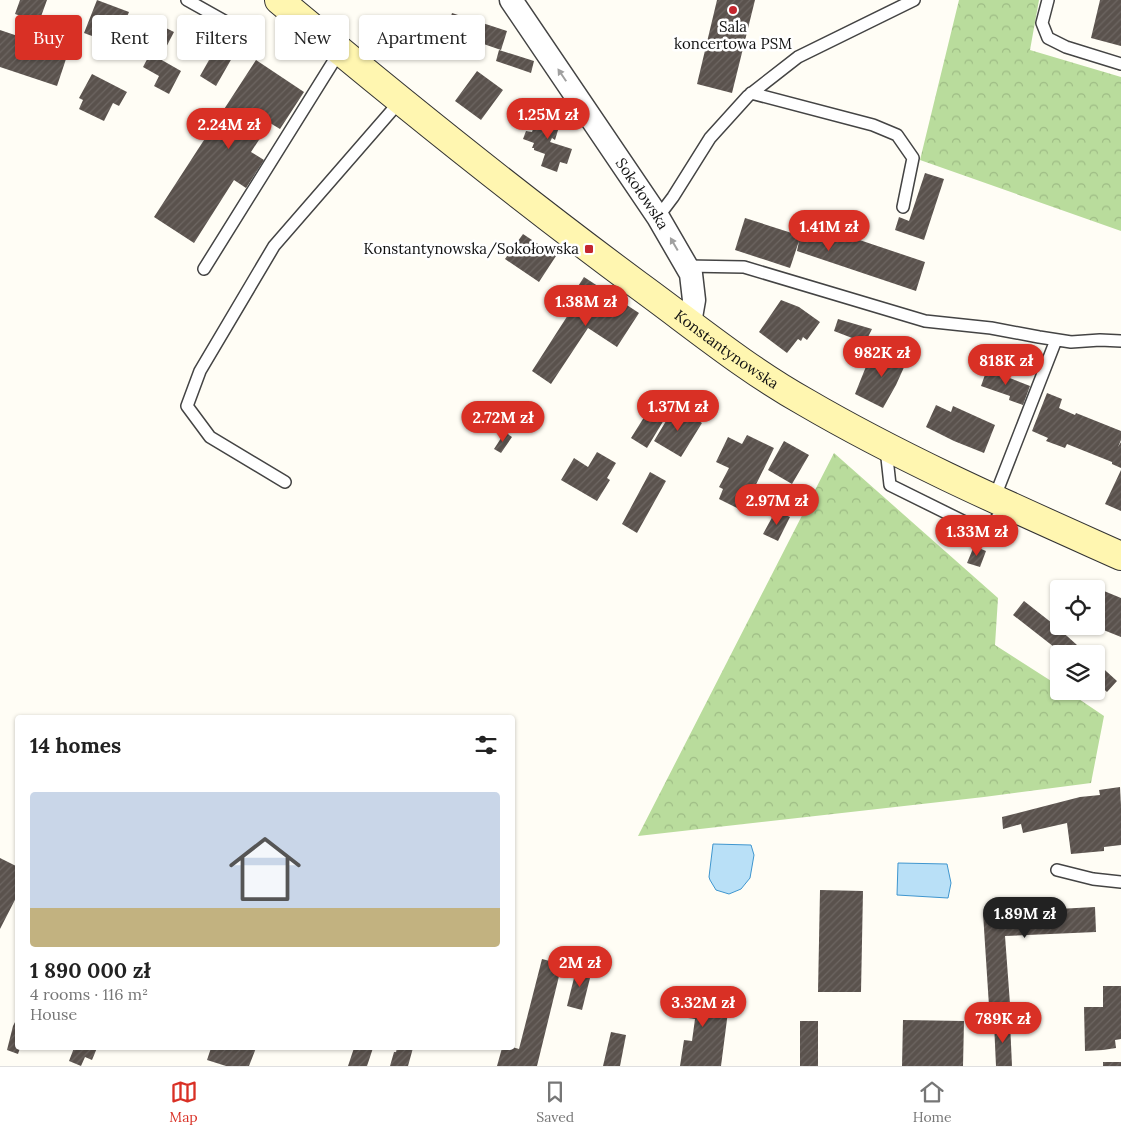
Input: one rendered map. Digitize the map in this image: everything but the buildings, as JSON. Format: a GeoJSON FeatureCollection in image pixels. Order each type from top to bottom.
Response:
{"type":"FeatureCollection","features":[{"type":"Feature","properties":{"kind":"main road","name":"Konstantynowska"},"geometry":{"type":"LineString","coordinates":[[279,0],[297,15]]}},
{"type":"Feature","properties":{"kind":"main road","name":"Konstantynowska"},"geometry":{"type":"LineString","coordinates":[[349,58],[540,211],[742,362],[796,397],[886,447],[1001,502],[1119,552]]}},
{"type":"Feature","properties":{"kind":"street","name":"Sokołowska"},"geometry":{"type":"LineString","coordinates":[[512,0],[658,217],[691,274],[694,300],[690,323]]}},
{"type":"Feature","properties":{"kind":"lane"},"geometry":{"type":"LineString","coordinates":[[187,0],[214,15]]}},
{"type":"Feature","properties":{"kind":"lane"},"geometry":{"type":"LineString","coordinates":[[658,217],[710,138],[751,93],[798,57],[914,0]]}},
{"type":"Feature","properties":{"kind":"lane"},"geometry":{"type":"LineString","coordinates":[[1048,0],[1042,23],[1048,38],[1121,64]]}},
{"type":"Feature","properties":{"kind":"lane"},"geometry":{"type":"LineString","coordinates":[[204,269],[334,60]]}},
{"type":"Feature","properties":{"kind":"lane"},"geometry":{"type":"LineString","coordinates":[[751,93],[873,125],[897,135],[913,158],[902,207]]}},
{"type":"Feature","properties":{"kind":"lane"},"geometry":{"type":"LineString","coordinates":[[285,482],[210,437],[187,406],[200,371],[274,246],[401,100]]}},
{"type":"Feature","properties":{"kind":"lane"},"geometry":{"type":"LineString","coordinates":[[686,266],[744,267],[925,321],[991,328],[1071,342],[1121,341]]}},
{"type":"Feature","properties":{"kind":"lane"},"geometry":{"type":"LineString","coordinates":[[1001,502],[1056,340]]}},
{"type":"Feature","properties":{"kind":"lane"},"geometry":{"type":"LineString","coordinates":[[1057,870],[1093,879],[1121,882]]}},
{"type":"Feature","properties":{"kind":"green space"},"geometry":{"type":"Polygon","coordinates":[[[959,0],[1039,0],[1030,50],[1121,77],[1121,231],[920,160],[959,0]]]}},
{"type":"Feature","properties":{"kind":"green space"},"geometry":{"type":"Polygon","coordinates":[[[834,453],[998,598],[995,645],[1050,680],[1050,700],[1080,700],[1104,716],[1091,783],[638,836],[834,453]]]}},
{"type":"Feature","properties":{"kind":"water"},"geometry":{"type":"Polygon","coordinates":[[[713,844],[751,845],[754,855],[750,878],[741,889],[729,894],[716,890],[709,877],[713,844]]]}},
{"type":"Feature","properties":{"kind":"water"},"geometry":{"type":"Polygon","coordinates":[[[898,863],[947,864],[951,883],[948,898],[897,895],[898,863]]]}},
{"type":"Feature","properties":{"kind":"place","name":"Sala koncertowa PSM"},"geometry":{"type":"Point","coordinates":[733,10]}},
{"type":"Feature","properties":{"kind":"place","name":"Konstantynowska/Sokołowska"},"geometry":{"type":"Point","coordinates":[589,249]}}]}
